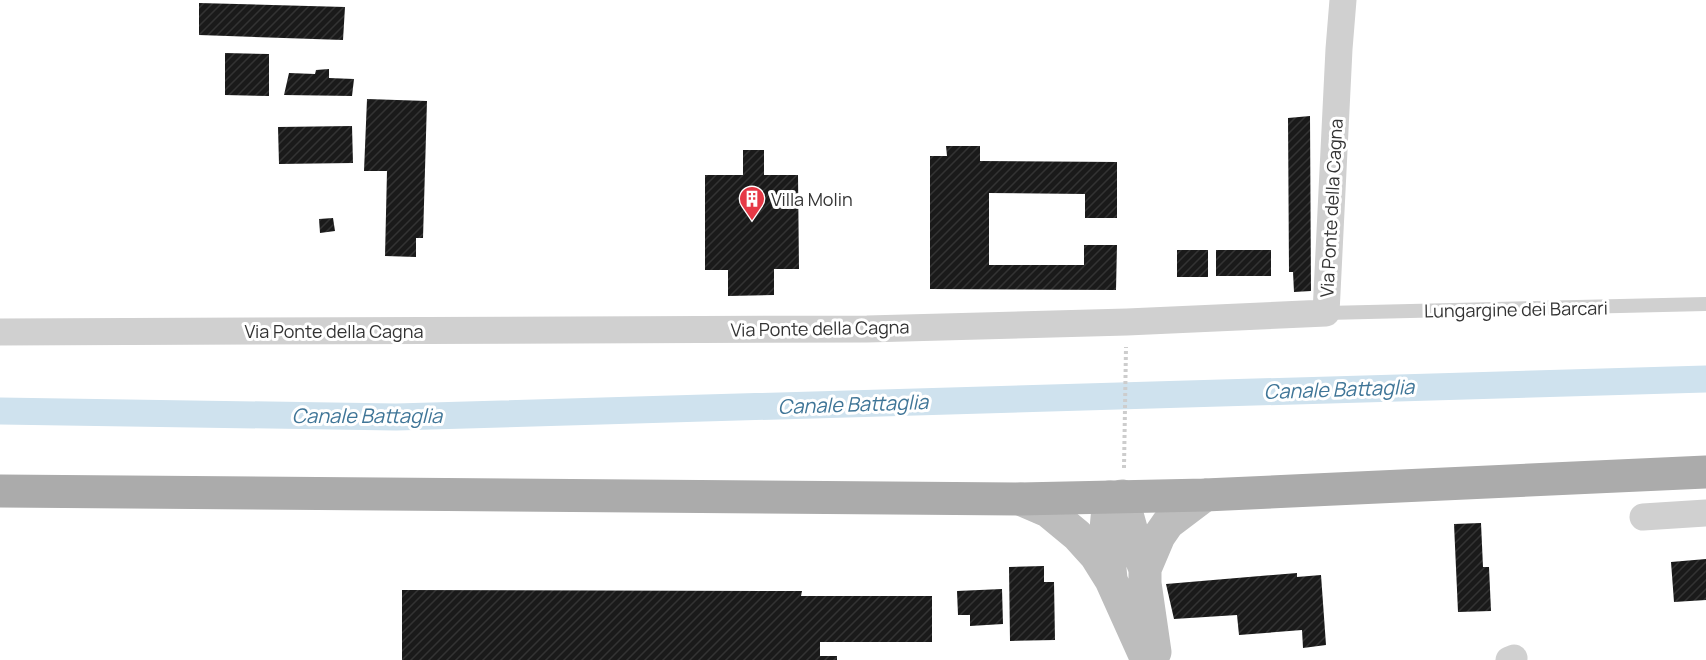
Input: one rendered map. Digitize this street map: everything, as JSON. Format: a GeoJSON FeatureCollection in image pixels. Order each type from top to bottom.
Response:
{"type":"FeatureCollection","features":[{"type":"Feature","properties":{"kind":"main road"},"geometry":{"type":"LineString","coordinates":[[0,491],[1020,499],[1118,488],[1205,495],[1706,472]]}},
{"type":"Feature","properties":{"kind":"street","name":"Via Ponte della Cagna"},"geometry":{"type":"LineString","coordinates":[[0,332],[867,329],[1127,322],[1326,313],[1343,0]]}},
{"type":"Feature","properties":{"kind":"street"},"geometry":{"type":"LineString","coordinates":[[1118,488],[1145,568],[1156,660]]}},
{"type":"Feature","properties":{"kind":"street"},"geometry":{"type":"LineString","coordinates":[[1111,580],[1106,529],[1118,488]]}},
{"type":"Feature","properties":{"kind":"street"},"geometry":{"type":"LineString","coordinates":[[1145,568],[1159,536],[1168,523],[1205,495]]}},
{"type":"Feature","properties":{"kind":"street"},"geometry":{"type":"LineString","coordinates":[[1020,499],[1047,511],[1077,535],[1096,556],[1111,580],[1147,660]]}},
{"type":"Feature","properties":{"kind":"street"},"geometry":{"type":"LineString","coordinates":[[1643,517],[1706,513]]}},
{"type":"Feature","properties":{"kind":"lane","name":"Lungargine dei Barcari"},"geometry":{"type":"LineString","coordinates":[[1326,313],[1706,304]]}},
{"type":"Feature","properties":{"kind":"path"},"geometry":{"type":"LineString","coordinates":[[1118,488],[1126,357]]}},
{"type":"Feature","properties":{"kind":"building"},"geometry":{"type":"Polygon","coordinates":[[[199,3],[345,7],[343,40],[199,35],[199,3]]]}},
{"type":"Feature","properties":{"kind":"building"},"geometry":{"type":"Polygon","coordinates":[[[225,53],[269,54],[269,96],[225,95],[225,53]]]}},
{"type":"Feature","properties":{"kind":"building"},"geometry":{"type":"Polygon","coordinates":[[[329,69],[329,78],[354,79],[352,96],[284,95],[289,73],[315,74],[316,70],[329,69]]]}},
{"type":"Feature","properties":{"kind":"building"},"geometry":{"type":"Polygon","coordinates":[[[367,99],[427,101],[423,238],[416,238],[416,257],[385,256],[387,171],[364,171],[367,99]]]}},
{"type":"Feature","properties":{"kind":"building"},"geometry":{"type":"Polygon","coordinates":[[[1310,116],[1311,291],[1294,292],[1293,272],[1289,272],[1288,118],[1310,116]]]}},
{"type":"Feature","properties":{"kind":"building"},"geometry":{"type":"Polygon","coordinates":[[[352,126],[353,163],[279,164],[278,127],[352,126]]]}},
{"type":"Feature","properties":{"kind":"building"},"geometry":{"type":"Polygon","coordinates":[[[946,146],[980,146],[980,161],[1117,162],[1117,218],[1085,218],[1085,194],[989,193],[989,265],[1084,265],[1084,245],[1117,245],[1116,290],[930,289],[930,156],[947,156],[946,146]]]}},
{"type":"Feature","properties":{"kind":"building","name":"Villa Molin"},"geometry":{"type":"Polygon","coordinates":[[[743,150],[764,150],[764,175],[798,175],[799,269],[774,269],[774,295],[728,296],[728,270],[705,270],[705,175],[743,175],[743,150]]]}},
{"type":"Feature","properties":{"kind":"building"},"geometry":{"type":"Polygon","coordinates":[[[333,218],[335,231],[320,233],[319,219],[333,218]]]}},
{"type":"Feature","properties":{"kind":"building"},"geometry":{"type":"Polygon","coordinates":[[[1177,250],[1208,250],[1208,277],[1177,277],[1177,250]]]}},
{"type":"Feature","properties":{"kind":"building"},"geometry":{"type":"Polygon","coordinates":[[[1216,250],[1271,250],[1271,276],[1216,276],[1216,250]]]}},
{"type":"Feature","properties":{"kind":"building"},"geometry":{"type":"Polygon","coordinates":[[[1481,523],[1483,567],[1489,567],[1491,611],[1458,612],[1454,524],[1481,523]]]}},
{"type":"Feature","properties":{"kind":"building"},"geometry":{"type":"Polygon","coordinates":[[[1706,559],[1706,600],[1674,602],[1671,562],[1706,559]]]}},
{"type":"Feature","properties":{"kind":"building"},"geometry":{"type":"Polygon","coordinates":[[[1044,566],[1044,582],[1054,582],[1055,640],[1010,641],[1009,567],[1044,566]]]}},
{"type":"Feature","properties":{"kind":"building"},"geometry":{"type":"Polygon","coordinates":[[[1297,573],[1297,577],[1321,575],[1326,645],[1303,648],[1302,630],[1239,635],[1237,615],[1174,619],[1166,584],[1297,573]]]}},
{"type":"Feature","properties":{"kind":"building"},"geometry":{"type":"Polygon","coordinates":[[[1002,589],[1003,624],[970,626],[970,615],[958,615],[957,591],[1002,589]]]}},
{"type":"Feature","properties":{"kind":"building"},"geometry":{"type":"Polygon","coordinates":[[[402,590],[802,591],[801,596],[932,596],[932,642],[820,642],[820,656],[837,656],[837,660],[402,660],[402,590]]]}},
{"type":"Feature","properties":{"kind":"waterway","name":"Canale Battaglia"},"geometry":{"type":"LineString","coordinates":[[0,411],[396,417],[1706,379]]}},
{"type":"Feature","properties":{"kind":"place","name":"Villa Molin"},"geometry":{"type":"Point","coordinates":[752,222]}}]}
